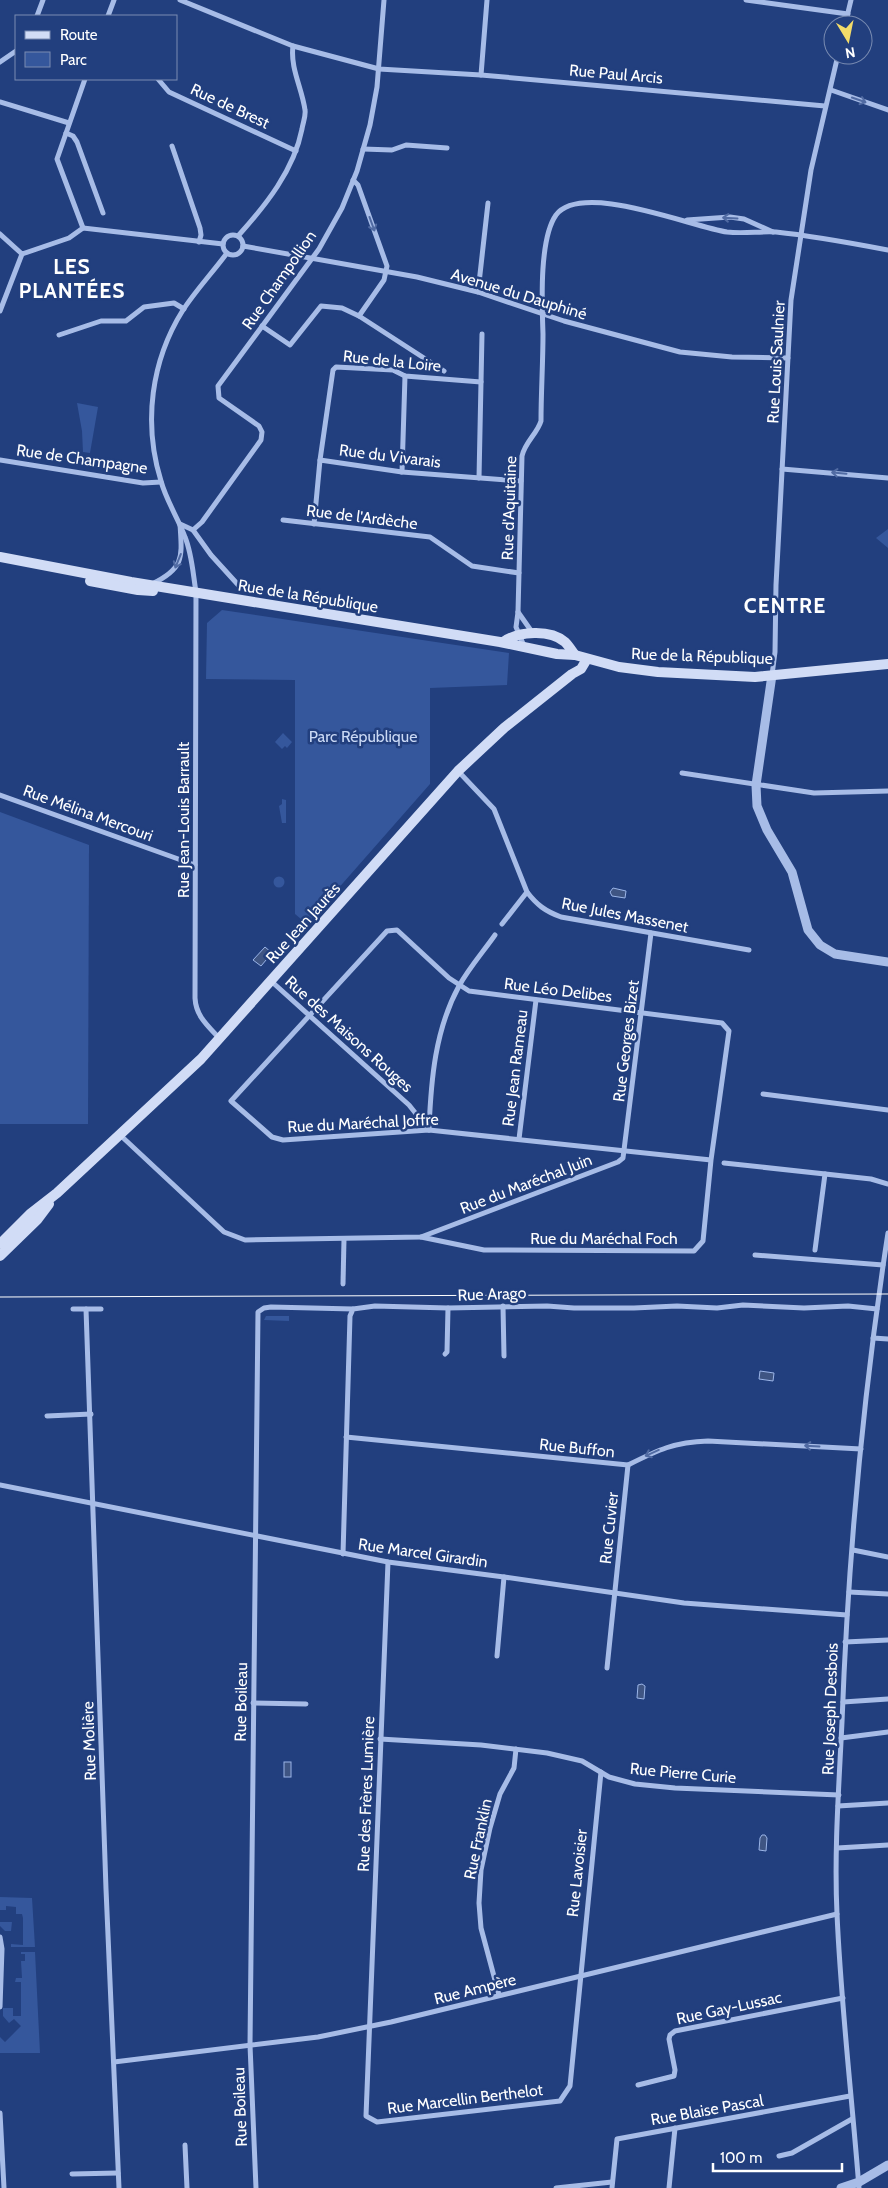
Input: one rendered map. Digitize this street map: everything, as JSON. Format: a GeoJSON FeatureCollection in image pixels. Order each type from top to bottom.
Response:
{"type":"FeatureCollection","features":[{"type":"Feature","properties":{"kind":"main road","name":"Rue de la République"},"geometry":{"type":"LineString","coordinates":[[0,557],[150,585],[503,642],[557,654],[575,655],[632,670],[755,677],[888,664]]}},
{"type":"Feature","properties":{"kind":"main road","name":"Rue de la République"},"geometry":{"type":"LineString","coordinates":[[0,564],[138,590],[196,592]]}},
{"type":"Feature","properties":{"kind":"main road"},"geometry":{"type":"LineString","coordinates":[[503,642],[519,634],[534,633],[562,640],[575,655],[572,674]]}},
{"type":"Feature","properties":{"kind":"main road"},"geometry":{"type":"LineString","coordinates":[[557,654],[563,648],[562,640]]}},
{"type":"Feature","properties":{"kind":"main road","name":"Rue Jean Jaurès"},"geometry":{"type":"LineString","coordinates":[[0,1244],[30,1214],[57,1193],[201,1059],[458,771],[504,728],[572,674],[581,669],[587,659]]}},
{"type":"Feature","properties":{"kind":"main road","name":"Rue Jean Jaurès"},"geometry":{"type":"LineString","coordinates":[[0,1256],[36,1220],[57,1193]]}},
{"type":"Feature","properties":{"kind":"street"},"geometry":{"type":"LineString","coordinates":[[37,15],[43,0]]}},
{"type":"Feature","properties":{"kind":"street"},"geometry":{"type":"LineString","coordinates":[[108,15],[114,0]]}},
{"type":"Feature","properties":{"kind":"street","name":"Rue Paul Arcis"},"geometry":{"type":"LineString","coordinates":[[180,0],[293,46],[379,69],[481,75],[825,106]]}},
{"type":"Feature","properties":{"kind":"street","name":"Rue Champollion"},"geometry":{"type":"LineString","coordinates":[[194,530],[202,522],[261,440],[262,432],[259,426],[219,398],[217,393],[218,386],[313,258],[342,208],[370,125],[379,69],[384,0]]}},
{"type":"Feature","properties":{"kind":"street"},"geometry":{"type":"LineString","coordinates":[[481,75],[486,0]]}},
{"type":"Feature","properties":{"kind":"street"},"geometry":{"type":"LineString","coordinates":[[746,0],[848,14],[851,0]]}},
{"type":"Feature","properties":{"kind":"street"},"geometry":{"type":"LineString","coordinates":[[238,236],[276,188],[296,151],[305,112],[292,62],[293,46]]}},
{"type":"Feature","properties":{"kind":"street"},"geometry":{"type":"LineString","coordinates":[[0,62],[15,52]]}},
{"type":"Feature","properties":{"kind":"street","name":"Rue Louis Saulnier"},"geometry":{"type":"LineString","coordinates":[[772,675],[775,652],[776,585],[791,300],[812,170],[825,106],[831,90],[836,65]]}},
{"type":"Feature","properties":{"kind":"street"},"geometry":{"type":"LineString","coordinates":[[82,228],[57,159],[85,80]]}},
{"type":"Feature","properties":{"kind":"street","name":"Rue de Brest"},"geometry":{"type":"LineString","coordinates":[[159,80],[169,92],[296,151]]}},
{"type":"Feature","properties":{"kind":"street"},"geometry":{"type":"LineString","coordinates":[[831,90],[888,110]]}},
{"type":"Feature","properties":{"kind":"street"},"geometry":{"type":"LineString","coordinates":[[0,102],[69,123]]}},
{"type":"Feature","properties":{"kind":"street"},"geometry":{"type":"LineString","coordinates":[[66,133],[73,136],[76,142],[103,213]]}},
{"type":"Feature","properties":{"kind":"street"},"geometry":{"type":"LineString","coordinates":[[363,149],[392,150],[406,145],[447,148]]}},
{"type":"Feature","properties":{"kind":"street"},"geometry":{"type":"LineString","coordinates":[[172,146],[202,235],[199,242]]}},
{"type":"Feature","properties":{"kind":"street"},"geometry":{"type":"LineString","coordinates":[[353,180],[358,185],[385,260],[386,272],[384,280],[359,316]]}},
{"type":"Feature","properties":{"kind":"street"},"geometry":{"type":"LineString","coordinates":[[478,292],[488,203]]}},
{"type":"Feature","properties":{"kind":"street","name":"Rue d'Aquitaine"},"geometry":{"type":"LineString","coordinates":[[524,646],[516,620],[518,612],[522,456],[524,446],[538,429],[541,421],[542,313],[548,230],[557,214],[567,208],[580,204],[600,203],[624,206],[728,232],[751,234],[773,232],[802,235],[888,250]]}},
{"type":"Feature","properties":{"kind":"street","name":"Rue d'Aquitaine"},"geometry":{"type":"LineString","coordinates":[[684,220],[730,217],[744,219],[773,232]]}},
{"type":"Feature","properties":{"kind":"street"},"geometry":{"type":"LineString","coordinates":[[22,254],[69,238],[82,228],[223,244]]}},
{"type":"Feature","properties":{"kind":"street"},"geometry":{"type":"LineString","coordinates":[[0,234],[22,254]]}},
{"type":"Feature","properties":{"kind":"street"},"geometry":{"type":"LineString","coordinates":[[228,236],[238,236],[242,240],[243,246],[237,254],[227,253],[223,244],[228,236]]}},
{"type":"Feature","properties":{"kind":"street","name":"Avenue du Dauphiné"},"geometry":{"type":"LineString","coordinates":[[243,246],[386,272],[478,292],[564,322],[680,352],[732,357],[788,358]]}},
{"type":"Feature","properties":{"kind":"street","name":"Rue Jean-Louis Barrault"},"geometry":{"type":"LineString","coordinates":[[220,1038],[205,1024],[195,1005],[196,592],[189,549],[161,482],[152,442],[152,402],[162,352],[184,309],[227,253]]}},
{"type":"Feature","properties":{"kind":"street"},"geometry":{"type":"LineString","coordinates":[[0,312],[22,254]]}},
{"type":"Feature","properties":{"kind":"street"},"geometry":{"type":"LineString","coordinates":[[59,335],[101,321],[126,321],[144,307],[174,303],[184,309]]}},
{"type":"Feature","properties":{"kind":"street"},"geometry":{"type":"LineString","coordinates":[[262,326],[290,345],[321,306],[342,308],[359,316],[444,371]]}},
{"type":"Feature","properties":{"kind":"street"},"geometry":{"type":"LineString","coordinates":[[479,478],[482,334]]}},
{"type":"Feature","properties":{"kind":"street","name":"Rue de la Loire"},"geometry":{"type":"LineString","coordinates":[[320,460],[333,370],[336,367],[393,370],[405,376],[481,382]]}},
{"type":"Feature","properties":{"kind":"street"},"geometry":{"type":"LineString","coordinates":[[402,472],[405,376]]}},
{"type":"Feature","properties":{"kind":"street","name":"Rue de Champagne"},"geometry":{"type":"LineString","coordinates":[[0,460],[143,484],[161,482]]}},
{"type":"Feature","properties":{"kind":"street","name":"Rue du Vivarais"},"geometry":{"type":"LineString","coordinates":[[314,524],[320,460],[402,472],[521,481]]}},
{"type":"Feature","properties":{"kind":"street"},"geometry":{"type":"LineString","coordinates":[[782,469],[888,478]]}},
{"type":"Feature","properties":{"kind":"street","name":"Rue de l'Ardèche"},"geometry":{"type":"LineString","coordinates":[[283,520],[430,537],[472,566],[519,573]]}},
{"type":"Feature","properties":{"kind":"street"},"geometry":{"type":"LineString","coordinates":[[150,585],[167,577],[174,570],[181,554],[180,524],[194,530],[211,555],[241,588]]}},
{"type":"Feature","properties":{"kind":"street"},"geometry":{"type":"LineString","coordinates":[[518,612],[534,633]]}},
{"type":"Feature","properties":{"kind":"street"},"geometry":{"type":"LineString","coordinates":[[772,675],[756,785],[757,806],[761,819],[792,872],[803,918],[814,938],[828,951],[835,954],[888,962]]}},
{"type":"Feature","properties":{"kind":"street","name":"Rue Jules Massenet"},"geometry":{"type":"LineString","coordinates":[[458,771],[494,809],[527,892],[535,903],[546,912],[749,950]]}},
{"type":"Feature","properties":{"kind":"street"},"geometry":{"type":"LineString","coordinates":[[682,773],[814,793],[888,791]]}},
{"type":"Feature","properties":{"kind":"street","name":"Rue Mélina Mercouri"},"geometry":{"type":"LineString","coordinates":[[0,794],[195,865]]}},
{"type":"Feature","properties":{"kind":"street"},"geometry":{"type":"LineString","coordinates":[[502,924],[527,892]]}},
{"type":"Feature","properties":{"kind":"street","name":"Rue Léo Delibes"},"geometry":{"type":"LineString","coordinates":[[311,1015],[387,931],[397,930],[468,991],[722,1023],[729,1031],[711,1160]]}},
{"type":"Feature","properties":{"kind":"street","name":"Rue Georges Bizet"},"geometry":{"type":"LineString","coordinates":[[626,1151],[651,933]]}},
{"type":"Feature","properties":{"kind":"street"},"geometry":{"type":"LineString","coordinates":[[429,1130],[432,1071],[445,1019],[460,986],[495,935]]}},
{"type":"Feature","properties":{"kind":"street","name":"Rue des Maisons Rouges"},"geometry":{"type":"LineString","coordinates":[[271,980],[408,1106],[429,1130]]}},
{"type":"Feature","properties":{"kind":"street","name":"Rue Jean Rameau"},"geometry":{"type":"LineString","coordinates":[[519,1139],[536,1000]]}},
{"type":"Feature","properties":{"kind":"street","name":"Rue du Maréchal Joffre"},"geometry":{"type":"LineString","coordinates":[[311,1015],[231,1101],[272,1137],[283,1140],[429,1130],[626,1151]]}},
{"type":"Feature","properties":{"kind":"street"},"geometry":{"type":"LineString","coordinates":[[763,1094],[888,1110]]}},
{"type":"Feature","properties":{"kind":"street","name":"Rue du Maréchal Juin"},"geometry":{"type":"LineString","coordinates":[[119,1134],[224,1232],[245,1240],[421,1238],[618,1162],[623,1158],[626,1151]]}},
{"type":"Feature","properties":{"kind":"street"},"geometry":{"type":"LineString","coordinates":[[626,1151],[711,1160]]}},
{"type":"Feature","properties":{"kind":"street","name":"Rue du Maréchal Foch"},"geometry":{"type":"LineString","coordinates":[[421,1238],[484,1250],[694,1251],[703,1241],[711,1160]]}},
{"type":"Feature","properties":{"kind":"street"},"geometry":{"type":"LineString","coordinates":[[724,1163],[871,1179],[888,1184]]}},
{"type":"Feature","properties":{"kind":"street"},"geometry":{"type":"LineString","coordinates":[[815,1250],[825,1174]]}},
{"type":"Feature","properties":{"kind":"street","name":"Rue Joseph Desbois"},"geometry":{"type":"LineString","coordinates":[[859,2185],[850,2096],[837,1914],[838,1806],[846,1615],[873,1338],[888,1233]]}},
{"type":"Feature","properties":{"kind":"street"},"geometry":{"type":"LineString","coordinates":[[344,1239],[344,1284]]}},
{"type":"Feature","properties":{"kind":"street"},"geometry":{"type":"LineString","coordinates":[[755,1255],[883,1265]]}},
{"type":"Feature","properties":{"kind":"street","name":"Rue Arago"},"geometry":{"type":"LineString","coordinates":[[353,1309],[384,1306],[448,1308],[503,1306],[634,1308],[651,1306],[717,1308],[770,1305],[804,1308],[848,1306],[877,1309]]}},
{"type":"Feature","properties":{"kind":"street"},"geometry":{"type":"LineString","coordinates":[[503,1306],[504,1356]]}},
{"type":"Feature","properties":{"kind":"street","name":"Rue Boileau"},"geometry":{"type":"LineString","coordinates":[[256,2188],[250,2045],[258,1312],[271,1307],[353,1309]]}},
{"type":"Feature","properties":{"kind":"street"},"geometry":{"type":"LineString","coordinates":[[445,1354],[447,1352],[448,1308]]}},
{"type":"Feature","properties":{"kind":"street"},"geometry":{"type":"LineString","coordinates":[[73,1309],[101,1309]]}},
{"type":"Feature","properties":{"kind":"street","name":"Rue Molière"},"geometry":{"type":"LineString","coordinates":[[86,1309],[119,2188]]}},
{"type":"Feature","properties":{"kind":"street"},"geometry":{"type":"LineString","coordinates":[[343,1554],[350,1316],[353,1309]]}},
{"type":"Feature","properties":{"kind":"street"},"geometry":{"type":"LineString","coordinates":[[873,1338],[888,1339]]}},
{"type":"Feature","properties":{"kind":"street"},"geometry":{"type":"LineString","coordinates":[[47,1416],[90,1414]]}},
{"type":"Feature","properties":{"kind":"street","name":"Rue Buffon"},"geometry":{"type":"LineString","coordinates":[[346,1437],[628,1465],[662,1449],[683,1442],[717,1441],[861,1449]]}},
{"type":"Feature","properties":{"kind":"street","name":"Rue Cuvier"},"geometry":{"type":"LineString","coordinates":[[606,1668],[628,1465]]}},
{"type":"Feature","properties":{"kind":"street","name":"Rue Marcel Girardin"},"geometry":{"type":"LineString","coordinates":[[0,1485],[388,1562],[684,1604],[846,1615]]}},
{"type":"Feature","properties":{"kind":"street"},"geometry":{"type":"LineString","coordinates":[[853,1550],[888,1557]]}},
{"type":"Feature","properties":{"kind":"street","name":"Rue des Frères Lumière"},"geometry":{"type":"LineString","coordinates":[[370,2026],[388,1562]]}},
{"type":"Feature","properties":{"kind":"street"},"geometry":{"type":"LineString","coordinates":[[497,1656],[504,1577]]}},
{"type":"Feature","properties":{"kind":"street"},"geometry":{"type":"LineString","coordinates":[[849,1592],[888,1594]]}},
{"type":"Feature","properties":{"kind":"street"},"geometry":{"type":"LineString","coordinates":[[845,1642],[888,1640]]}},
{"type":"Feature","properties":{"kind":"street"},"geometry":{"type":"LineString","coordinates":[[843,1702],[888,1699]]}},
{"type":"Feature","properties":{"kind":"street"},"geometry":{"type":"LineString","coordinates":[[253,1703],[306,1704]]}},
{"type":"Feature","properties":{"kind":"street"},"geometry":{"type":"LineString","coordinates":[[841,1738],[888,1732]]}},
{"type":"Feature","properties":{"kind":"street","name":"Rue Pierre Curie"},"geometry":{"type":"LineString","coordinates":[[380,1739],[547,1752],[582,1760],[609,1776],[643,1785],[839,1795]]}},
{"type":"Feature","properties":{"kind":"street","name":"Rue Franklin"},"geometry":{"type":"LineString","coordinates":[[498,1996],[481,1928],[479,1903],[481,1870],[500,1794],[514,1768],[516,1749]]}},
{"type":"Feature","properties":{"kind":"street","name":"Rue Lavoisier"},"geometry":{"type":"LineString","coordinates":[[579,1976],[600,1772]]}},
{"type":"Feature","properties":{"kind":"street"},"geometry":{"type":"LineString","coordinates":[[838,1806],[888,1803]]}},
{"type":"Feature","properties":{"kind":"street"},"geometry":{"type":"LineString","coordinates":[[837,1848],[888,1845]]}},
{"type":"Feature","properties":{"kind":"street","name":"Rue Ampère"},"geometry":{"type":"LineString","coordinates":[[114,2062],[318,2037],[498,1996],[837,1914]]}},
{"type":"Feature","properties":{"kind":"street"},"geometry":{"type":"LineString","coordinates":[[0,1937],[2,1949],[0,2007]]}},
{"type":"Feature","properties":{"kind":"street","name":"Rue Marcellin Berthelot"},"geometry":{"type":"LineString","coordinates":[[370,2026],[366,2116],[377,2122],[560,2101],[570,2086],[579,1976]]}},
{"type":"Feature","properties":{"kind":"street","name":"Rue Gay-Lussac"},"geometry":{"type":"LineString","coordinates":[[638,2085],[674,2076],[675,2070],[669,2039],[670,2034],[675,2031],[843,1998]]}},
{"type":"Feature","properties":{"kind":"street","name":"Rue Blaise Pascal"},"geometry":{"type":"LineString","coordinates":[[612,2188],[617,2139],[850,2096]]}},
{"type":"Feature","properties":{"kind":"street"},"geometry":{"type":"LineString","coordinates":[[0,2112],[1,2166],[4,2188]]}},
{"type":"Feature","properties":{"kind":"street"},"geometry":{"type":"LineString","coordinates":[[779,2156],[792,2153],[852,2119]]}},
{"type":"Feature","properties":{"kind":"street"},"geometry":{"type":"LineString","coordinates":[[669,2188],[675,2128]]}},
{"type":"Feature","properties":{"kind":"street"},"geometry":{"type":"LineString","coordinates":[[185,2145],[187,2188]]}},
{"type":"Feature","properties":{"kind":"street"},"geometry":{"type":"LineString","coordinates":[[841,2188],[859,2185],[888,2165]]}},
{"type":"Feature","properties":{"kind":"street"},"geometry":{"type":"LineString","coordinates":[[72,2174],[118,2173]]}},
{"type":"Feature","properties":{"kind":"street"},"geometry":{"type":"LineString","coordinates":[[556,2188],[612,2182]]}},
{"type":"Feature","properties":{"kind":"green space"},"geometry":{"type":"Polygon","coordinates":[[[77,403],[98,407],[90,453],[83,452],[82,431],[77,403]]]}},
{"type":"Feature","properties":{"kind":"green space"},"geometry":{"type":"Polygon","coordinates":[[[888,529],[888,548],[876,538],[888,529]]]}},
{"type":"Feature","properties":{"kind":"green space","name":"Parc République"},"geometry":{"type":"Polygon","coordinates":[[[222,610],[509,653],[507,685],[430,688],[430,784],[307,924],[295,914],[295,680],[206,679],[207,623],[222,610]]]}},
{"type":"Feature","properties":{"kind":"green space"},"geometry":{"type":"Polygon","coordinates":[[[283,733],[292,742],[287,748],[285,746],[282,749],[275,742],[283,733]]]}},
{"type":"Feature","properties":{"kind":"green space"},"geometry":{"type":"Polygon","coordinates":[[[282,799],[286,800],[286,823],[282,823],[279,806],[282,804],[282,799]]]}},
{"type":"Feature","properties":{"kind":"green space"},"geometry":{"type":"Polygon","coordinates":[[[0,812],[89,845],[88,1124],[0,1124],[0,812]]]}},
{"type":"Feature","properties":{"kind":"green space"},"geometry":{"type":"Polygon","coordinates":[[[279,876],[285,882],[279,888],[273,882],[279,876]]]}},
{"type":"Feature","properties":{"kind":"green space"},"geometry":{"type":"Polygon","coordinates":[[[266,1316],[289,1316],[289,1321],[264,1320],[266,1316]]]}},
{"type":"Feature","properties":{"kind":"green space"},"geometry":{"type":"Polygon","coordinates":[[[0,1897],[32,1898],[35,1947],[11,1947],[11,1944],[23,1945],[23,1918],[22,1914],[16,1914],[16,1907],[6,1906],[6,1910],[0,1910],[0,1897]]]}},
{"type":"Feature","properties":{"kind":"green space"},"geometry":{"type":"Polygon","coordinates":[[[0,1922],[12,1922],[11,1931],[5,1931],[0,1926],[0,1922]]]}},
{"type":"Feature","properties":{"kind":"green space"},"geometry":{"type":"Polygon","coordinates":[[[21,1952],[35,1952],[40,2053],[0,2053],[0,2037],[5,2042],[21,2026],[14,2019],[9,2023],[3,2016],[3,2008],[13,2008],[13,2016],[21,2016],[21,1982],[15,1982],[16,1978],[22,1978],[21,1961],[25,1961],[25,1954],[21,1954],[21,1952]]]}},
{"type":"Feature","properties":{"kind":"shaded area"},"geometry":{"type":"Polygon","coordinates":[[[613,888],[626,891],[625,898],[612,896],[610,892],[613,888]]]}},
{"type":"Feature","properties":{"kind":"shaded area"},"geometry":{"type":"Polygon","coordinates":[[[265,947],[272,953],[261,966],[253,960],[265,947]]]}},
{"type":"Feature","properties":{"kind":"shaded area"},"geometry":{"type":"Polygon","coordinates":[[[760,1371],[774,1373],[773,1381],[759,1379],[760,1371]]]}},
{"type":"Feature","properties":{"kind":"shaded area"},"geometry":{"type":"Polygon","coordinates":[[[642,1684],[645,1686],[644,1699],[637,1698],[638,1685],[642,1684]]]}},
{"type":"Feature","properties":{"kind":"shaded area"},"geometry":{"type":"Polygon","coordinates":[[[284,1762],[291,1762],[291,1777],[284,1777],[284,1762]]]}},
{"type":"Feature","properties":{"kind":"shaded area"},"geometry":{"type":"Polygon","coordinates":[[[762,1835],[765,1835],[767,1838],[766,1851],[759,1850],[762,1835]]]}},
{"type":"Feature","properties":{"kind":"tram line"},"geometry":{"type":"LineString","coordinates":[[0,1297],[888,1294]]}},
{"type":"Feature","properties":{"kind":"district","name":"LES PLANTÉES"},"geometry":{"type":"Point","coordinates":[72,278]}},
{"type":"Feature","properties":{"kind":"district","name":"CENTRE"},"geometry":{"type":"Point","coordinates":[785,605]}}]}
